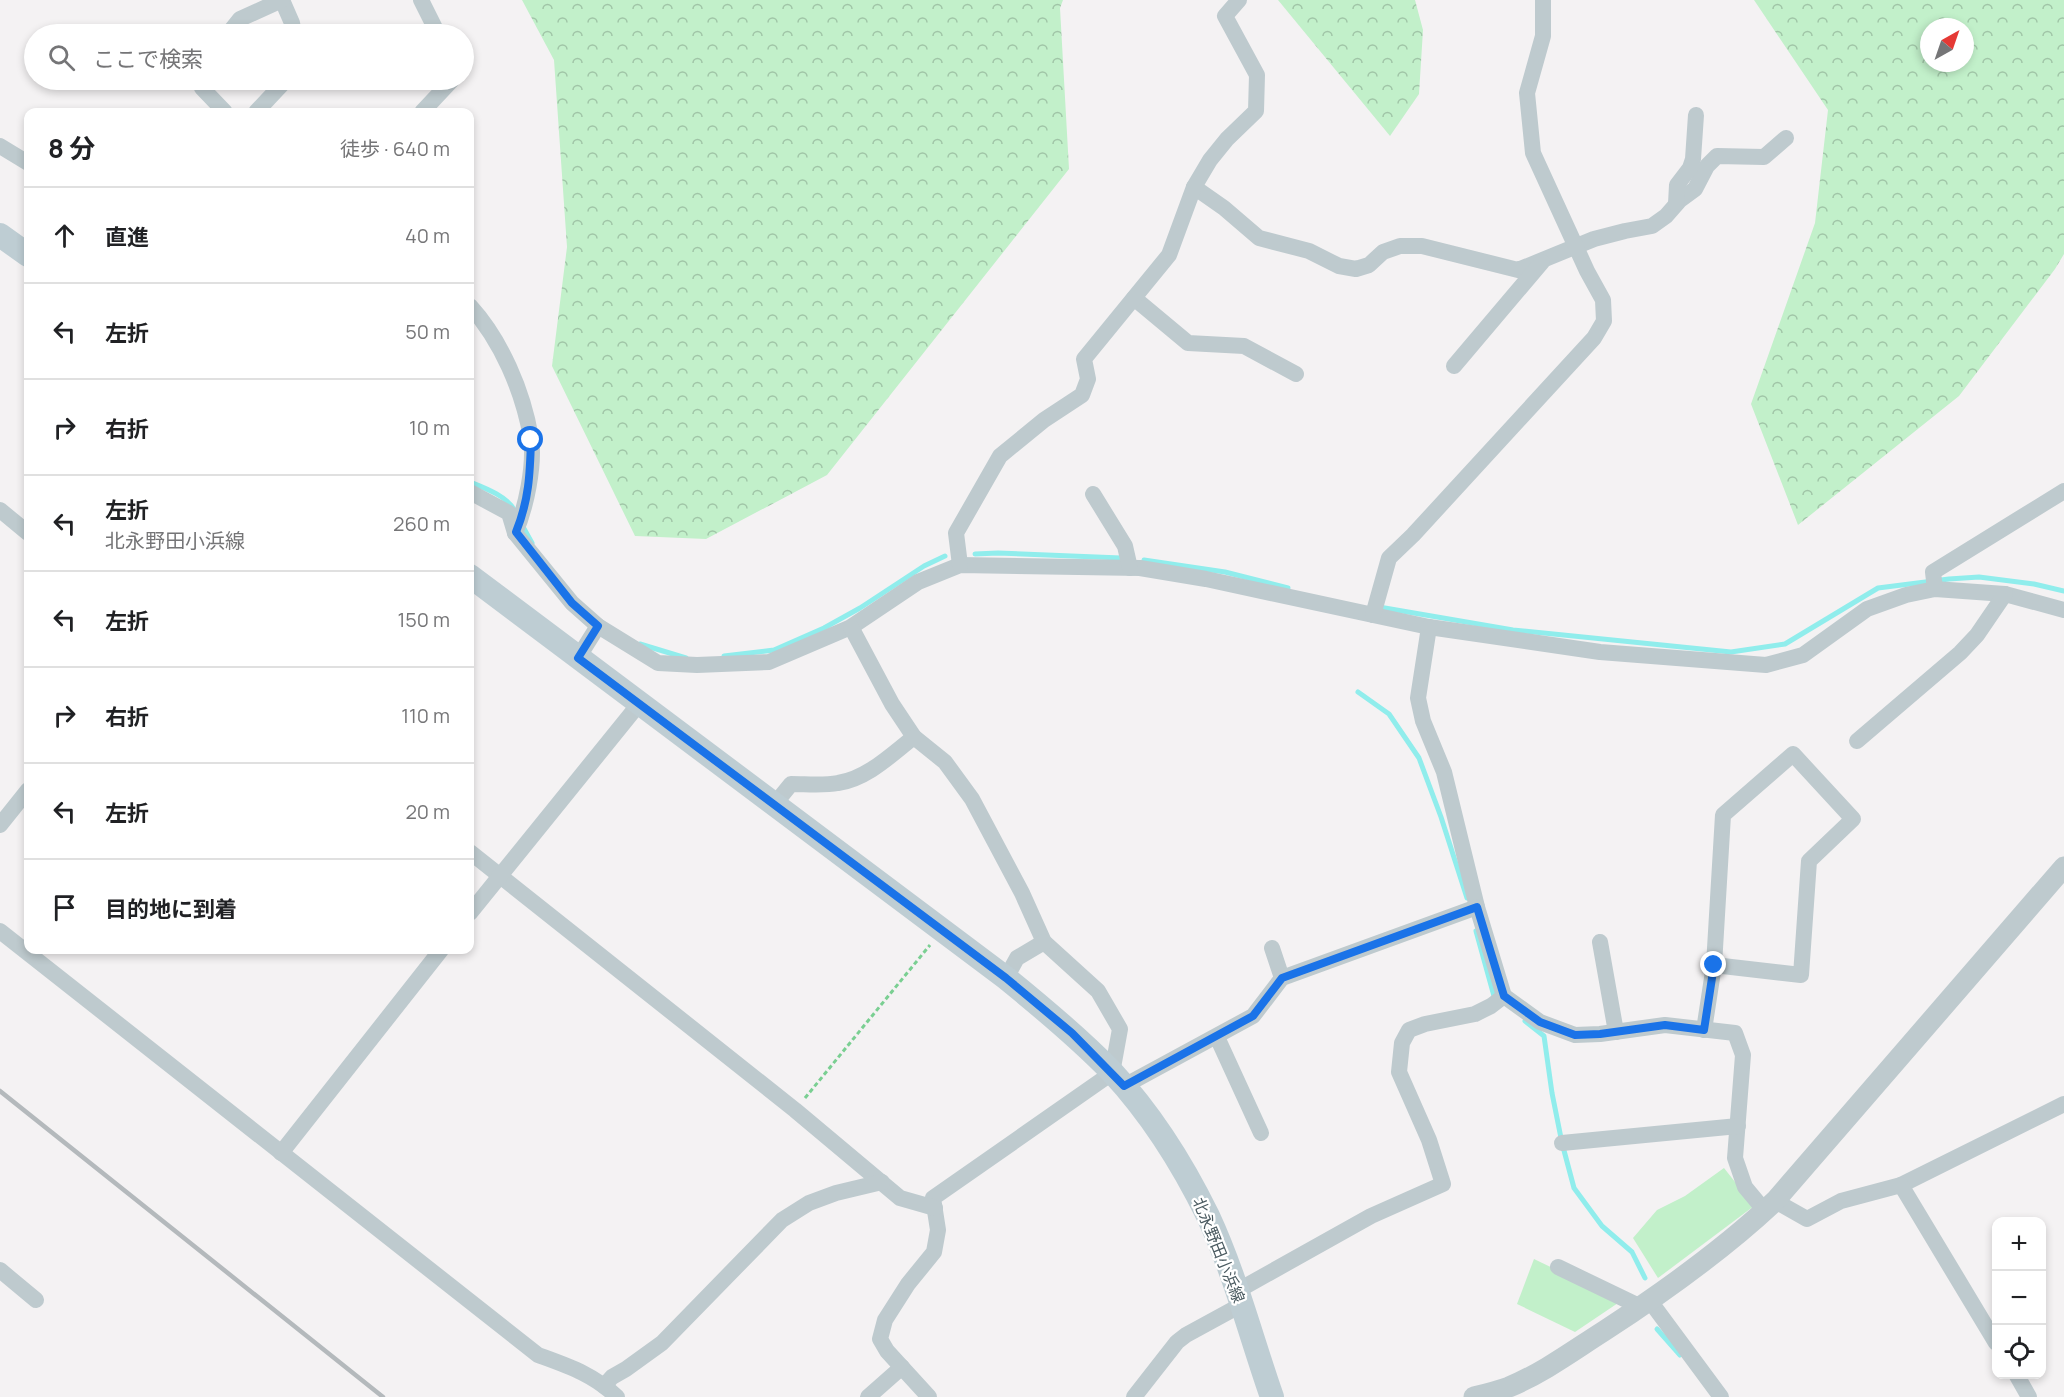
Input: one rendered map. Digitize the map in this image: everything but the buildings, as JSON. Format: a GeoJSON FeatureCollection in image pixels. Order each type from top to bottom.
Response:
{"type":"FeatureCollection","features":[{"type":"Feature","properties":{"kind":"main road"},"geometry":{"type":"LineString","coordinates":[[0,235],[24,252]]}},
{"type":"Feature","properties":{"kind":"main road","name":"北永野田小浜線"},"geometry":{"type":"LineString","coordinates":[[474,579],[1006,978],[1072,1033],[1118,1079],[1176,1157],[1209,1218],[1272,1397]]}},
{"type":"Feature","properties":{"kind":"street"},"geometry":{"type":"LineString","coordinates":[[236,24],[240,19],[282,0],[292,24]]}},
{"type":"Feature","properties":{"kind":"street"},"geometry":{"type":"LineString","coordinates":[[421,0],[433,24]]}},
{"type":"Feature","properties":{"kind":"street"},"geometry":{"type":"LineString","coordinates":[[960,565],[956,533],[1000,456],[1044,420],[1082,395],[1088,379],[1084,359],[1169,255],[1194,187],[1210,160],[1256,111],[1257,75],[1226,16],[1239,0]]}},
{"type":"Feature","properties":{"kind":"street"},"geometry":{"type":"LineString","coordinates":[[1372,615],[1389,558],[1413,535],[1594,338],[1604,321],[1603,300],[1575,246],[1533,153],[1527,93],[1543,36],[1543,0]]}},
{"type":"Feature","properties":{"kind":"street"},"geometry":{"type":"LineString","coordinates":[[204,90],[221,108]]}},
{"type":"Feature","properties":{"kind":"street"},"geometry":{"type":"LineString","coordinates":[[259,108],[276,90]]}},
{"type":"Feature","properties":{"kind":"street"},"geometry":{"type":"LineString","coordinates":[[426,108],[443,90]]}},
{"type":"Feature","properties":{"kind":"street"},"geometry":{"type":"LineString","coordinates":[[1676,204],[1677,185],[1690,168],[1693,159],[1696,115]]}},
{"type":"Feature","properties":{"kind":"street"},"geometry":{"type":"LineString","coordinates":[[1194,187],[1224,208],[1259,238],[1310,251],[1339,266],[1356,269],[1369,265],[1383,252],[1400,246],[1422,246],[1518,270],[1575,246],[1624,231],[1652,226],[1695,189],[1707,166],[1717,156],[1764,157],[1786,138]]}},
{"type":"Feature","properties":{"kind":"street"},"geometry":{"type":"LineString","coordinates":[[0,146],[24,161]]}},
{"type":"Feature","properties":{"kind":"street"},"geometry":{"type":"LineString","coordinates":[[1454,366],[1543,261]]}},
{"type":"Feature","properties":{"kind":"street"},"geometry":{"type":"LineString","coordinates":[[1134,298],[1188,343],[1244,346],[1296,374]]}},
{"type":"Feature","properties":{"kind":"street"},"geometry":{"type":"LineString","coordinates":[[474,311],[506,360],[531,440],[530,479],[524,513],[516,532]]}},
{"type":"Feature","properties":{"kind":"street"},"geometry":{"type":"LineString","coordinates":[[474,327],[482,320]]}},
{"type":"Feature","properties":{"kind":"street"},"geometry":{"type":"LineString","coordinates":[[1935,589],[1933,572],[2064,491]]}},
{"type":"Feature","properties":{"kind":"street"},"geometry":{"type":"LineString","coordinates":[[474,494],[509,513],[516,532],[572,603],[598,626],[658,663],[697,665],[769,662],[851,627],[918,582],[960,565],[1130,568],[1206,579],[1429,627],[1610,653],[1766,665],[1803,655],[1867,609],[1906,595],[1935,589],[2005,594],[2064,610]]}},
{"type":"Feature","properties":{"kind":"street"},"geometry":{"type":"LineString","coordinates":[[1093,494],[1125,546],[1130,568]]}},
{"type":"Feature","properties":{"kind":"street"},"geometry":{"type":"LineString","coordinates":[[0,510],[24,530]]}},
{"type":"Feature","properties":{"kind":"street"},"geometry":{"type":"LineString","coordinates":[[1857,741],[1960,652],[1977,635],[2005,594]]}},
{"type":"Feature","properties":{"kind":"street"},"geometry":{"type":"LineString","coordinates":[[578,658],[598,626]]}},
{"type":"Feature","properties":{"kind":"street"},"geometry":{"type":"LineString","coordinates":[[851,627],[892,704],[914,737],[945,762],[972,799],[1022,893],[1044,942],[1098,991],[1120,1029],[1118,1079]]}},
{"type":"Feature","properties":{"kind":"street"},"geometry":{"type":"LineString","coordinates":[[1429,627],[1418,698],[1423,721],[1444,772],[1498,1001]]}},
{"type":"Feature","properties":{"kind":"street"},"geometry":{"type":"LineString","coordinates":[[474,908],[639,704]]}},
{"type":"Feature","properties":{"kind":"street"},"geometry":{"type":"LineString","coordinates":[[774,805],[791,784],[837,783],[854,779],[880,764],[914,737]]}},
{"type":"Feature","properties":{"kind":"street"},"geometry":{"type":"LineString","coordinates":[[1704,1030],[1714,965],[1723,815],[1793,754],[1853,819],[1809,861],[1801,975],[1714,965]]}},
{"type":"Feature","properties":{"kind":"street"},"geometry":{"type":"LineString","coordinates":[[0,825],[24,795]]}},
{"type":"Feature","properties":{"kind":"street"},"geometry":{"type":"LineString","coordinates":[[474,855],[795,1110],[900,1198],[935,1208]]}},
{"type":"Feature","properties":{"kind":"street"},"geometry":{"type":"LineString","coordinates":[[1474,1397],[1502,1393],[1645,1304],[1715,1252],[1770,1206],[2064,867]]}},
{"type":"Feature","properties":{"kind":"street"},"geometry":{"type":"LineString","coordinates":[[929,1397],[887,1351],[880,1339],[885,1320],[908,1284],[934,1252],[938,1230],[933,1198],[1118,1079],[1217,1037],[1253,1016],[1282,978],[1477,907]]}},
{"type":"Feature","properties":{"kind":"street"},"geometry":{"type":"LineString","coordinates":[[0,931],[24,950]]}},
{"type":"Feature","properties":{"kind":"street"},"geometry":{"type":"LineString","coordinates":[[1006,978],[1017,958],[1044,942]]}},
{"type":"Feature","properties":{"kind":"street"},"geometry":{"type":"LineString","coordinates":[[1600,942],[1616,1032]]}},
{"type":"Feature","properties":{"kind":"street"},"geometry":{"type":"LineString","coordinates":[[1272,948],[1282,978]]}},
{"type":"Feature","properties":{"kind":"street"},"geometry":{"type":"LineString","coordinates":[[29,954],[538,1355],[582,1371],[616,1397]]}},
{"type":"Feature","properties":{"kind":"street"},"geometry":{"type":"LineString","coordinates":[[281,1153],[438,954]]}},
{"type":"Feature","properties":{"kind":"street"},"geometry":{"type":"LineString","coordinates":[[1498,1001],[1540,1022],[1575,1035],[1665,1025],[1735,1034],[1743,1055],[1735,1158],[1745,1187],[1770,1206],[1807,1219],[1841,1201],[1901,1185],[2064,1104]]}},
{"type":"Feature","properties":{"kind":"street"},"geometry":{"type":"LineString","coordinates":[[1134,1397],[1178,1342],[1239,1298],[1371,1216],[1443,1184],[1429,1140],[1399,1072],[1402,1043],[1409,1030],[1425,1024],[1475,1014],[1498,1001]]}},
{"type":"Feature","properties":{"kind":"street"},"geometry":{"type":"LineString","coordinates":[[1217,1037],[1261,1133]]}},
{"type":"Feature","properties":{"kind":"street"},"geometry":{"type":"LineString","coordinates":[[1562,1143],[1738,1126]]}},
{"type":"Feature","properties":{"kind":"street"},"geometry":{"type":"LineString","coordinates":[[604,1386],[612,1377],[662,1343],[782,1220],[809,1203],[836,1193],[882,1182]]}},
{"type":"Feature","properties":{"kind":"street"},"geometry":{"type":"LineString","coordinates":[[1901,1185],[1992,1336]]}},
{"type":"Feature","properties":{"kind":"street"},"geometry":{"type":"LineString","coordinates":[[1558,1267],[1645,1304],[1721,1397]]}},
{"type":"Feature","properties":{"kind":"street"},"geometry":{"type":"LineString","coordinates":[[0,1270],[36,1300]]}},
{"type":"Feature","properties":{"kind":"street"},"geometry":{"type":"LineString","coordinates":[[868,1397],[902,1367]]}},
{"type":"Feature","properties":{"kind":"street"},"geometry":{"type":"LineString","coordinates":[[2019,1379],[2029,1397]]}},
{"type":"Feature","properties":{"kind":"path"},"geometry":{"type":"LineString","coordinates":[[795,1110],[943,930]]}},
{"type":"Feature","properties":{"kind":"green space"},"geometry":{"type":"Polygon","coordinates":[[[522,0],[1063,0],[1060,8],[1069,169],[827,475],[706,539],[635,536],[552,366],[567,247],[554,60],[522,0]]]}},
{"type":"Feature","properties":{"kind":"green space"},"geometry":{"type":"Polygon","coordinates":[[[1278,0],[1415,0],[1423,30],[1419,94],[1390,136],[1278,0]]]}},
{"type":"Feature","properties":{"kind":"green space"},"geometry":{"type":"Polygon","coordinates":[[[1754,0],[2064,0],[2064,254],[1959,396],[1798,525],[1751,404],[1815,223],[1828,110],[1754,0]]]}},
{"type":"Feature","properties":{"kind":"green space"},"geometry":{"type":"Polygon","coordinates":[[[1724,1168],[1754,1206],[1658,1278],[1633,1238],[1657,1210],[1685,1196],[1724,1168]]]}},
{"type":"Feature","properties":{"kind":"green space"},"geometry":{"type":"Polygon","coordinates":[[[1534,1259],[1621,1301],[1575,1332],[1517,1304],[1534,1259]]]}},
{"type":"Feature","properties":{"kind":"waterway"},"geometry":{"type":"LineString","coordinates":[[474,484],[501,497],[515,511]]}},
{"type":"Feature","properties":{"kind":"waterway"},"geometry":{"type":"LineString","coordinates":[[522,525],[532,543]]}},
{"type":"Feature","properties":{"kind":"waterway"},"geometry":{"type":"LineString","coordinates":[[975,554],[1121,558]]}},
{"type":"Feature","properties":{"kind":"waterway"},"geometry":{"type":"LineString","coordinates":[[724,656],[774,650],[824,628],[860,608],[924,566],[945,556]]}},
{"type":"Feature","properties":{"kind":"waterway"},"geometry":{"type":"LineString","coordinates":[[1144,560],[1225,572],[1288,588]]}},
{"type":"Feature","properties":{"kind":"waterway"},"geometry":{"type":"LineString","coordinates":[[1379,607],[1513,630],[1731,652],[1785,644],[1878,588],[1979,577],[2034,584],[2064,591]]}},
{"type":"Feature","properties":{"kind":"waterway"},"geometry":{"type":"LineString","coordinates":[[640,644],[686,658]]}},
{"type":"Feature","properties":{"kind":"waterway"},"geometry":{"type":"LineString","coordinates":[[1358,692],[1389,714],[1419,758],[1467,898]]}},
{"type":"Feature","properties":{"kind":"waterway"},"geometry":{"type":"LineString","coordinates":[[1476,931],[1494,996],[1497,999]]}},
{"type":"Feature","properties":{"kind":"waterway"},"geometry":{"type":"LineString","coordinates":[[1525,1021],[1544,1036],[1552,1093],[1574,1188],[1602,1226],[1632,1252],[1645,1278]]}},
{"type":"Feature","properties":{"kind":"waterway"},"geometry":{"type":"LineString","coordinates":[[1657,1329],[1680,1355]]}},
{"type":"Feature","properties":{"kind":"railway"},"geometry":{"type":"LineString","coordinates":[[0,1091],[383,1397]]}},
{"type":"Feature","properties":{"kind":"route"},"geometry":{"type":"LineString","coordinates":[[531,440],[530,479],[524,513],[516,532],[572,603],[598,626],[578,658],[1006,978],[1072,1033],[1124,1086],[1253,1016],[1282,978],[1477,907],[1504,996],[1540,1022],[1575,1035],[1665,1025],[1704,1030],[1714,965]]}}]}
